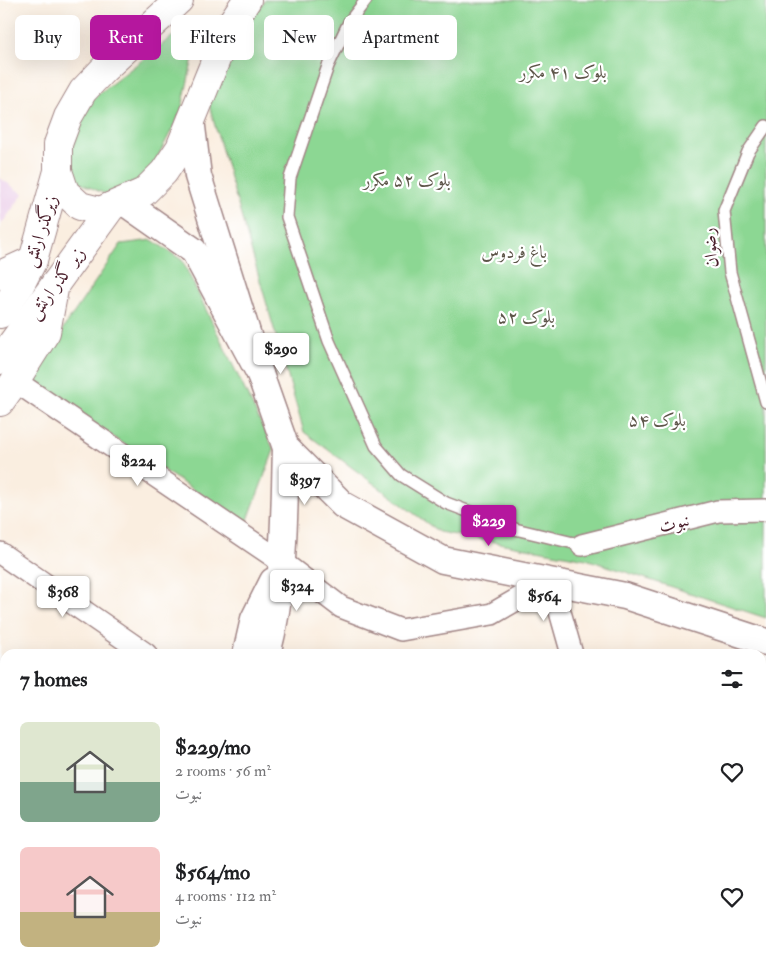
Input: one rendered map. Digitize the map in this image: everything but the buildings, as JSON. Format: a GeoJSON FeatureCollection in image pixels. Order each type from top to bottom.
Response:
{"type":"FeatureCollection","features":[{"type":"Feature","properties":{"kind":"main road"},"geometry":{"type":"LineString","coordinates":[[179,0],[83,91],[68,117],[58,144],[58,171],[65,192],[80,206],[100,211],[118,204],[144,192],[164,172],[180,148],[230,25],[247,0]]}},
{"type":"Feature","properties":{"kind":"main road","name":"زیرگذر ارتش"},"geometry":{"type":"LineString","coordinates":[[0,314],[19,287],[33,260],[58,171]]}},
{"type":"Feature","properties":{"kind":"main road","name":"زیر گذر ارتش"},"geometry":{"type":"LineString","coordinates":[[5,381],[56,284],[118,204]]}},
{"type":"Feature","properties":{"kind":"main road"},"geometry":{"type":"LineString","coordinates":[[0,275],[33,260]]}},
{"type":"Feature","properties":{"kind":"street"},"geometry":{"type":"LineString","coordinates":[[191,119],[198,176],[260,374],[286,448],[282,562],[274,627],[268,649]]}},
{"type":"Feature","properties":{"kind":"street"},"geometry":{"type":"LineString","coordinates":[[118,204],[194,251],[260,374]]}},
{"type":"Feature","properties":{"kind":"street"},"geometry":{"type":"LineString","coordinates":[[5,381],[282,562],[341,607],[401,630],[492,614],[551,580]]}},
{"type":"Feature","properties":{"kind":"street"},"geometry":{"type":"LineString","coordinates":[[286,448],[343,505],[443,560],[625,596],[766,642]]}},
{"type":"Feature","properties":{"kind":"street","name":"نبوت"},"geometry":{"type":"LineString","coordinates":[[582,546],[718,511],[766,510]]}},
{"type":"Feature","properties":{"kind":"street"},"geometry":{"type":"LineString","coordinates":[[0,553],[139,649]]}},
{"type":"Feature","properties":{"kind":"street"},"geometry":{"type":"LineString","coordinates":[[247,649],[254,619],[282,562]]}},
{"type":"Feature","properties":{"kind":"street"},"geometry":{"type":"LineString","coordinates":[[551,580],[571,649]]}},
{"type":"Feature","properties":{"kind":"lane"},"geometry":{"type":"LineString","coordinates":[[366,0],[349,22],[328,66],[290,178],[287,216],[329,341],[376,446],[401,475],[446,503],[515,529],[582,546]]}},
{"type":"Feature","properties":{"kind":"lane","name":"رضوان"},"geometry":{"type":"LineString","coordinates":[[766,126],[748,152],[724,211],[730,272],[766,402]]}},
{"type":"Feature","properties":{"kind":"shaded area"},"geometry":{"type":"Polygon","coordinates":[[[0,178],[23,194],[0,226],[0,178]]]}},
{"type":"Feature","properties":{"kind":"green space","name":"باغ فردوس"},"geometry":{"type":"Polygon","coordinates":[[[265,0],[766,0],[766,618],[586,559],[439,532],[304,432],[204,88],[223,60],[254,60],[254,16],[265,0]]]}},
{"type":"Feature","properties":{"kind":"green space"},"geometry":{"type":"Polygon","coordinates":[[[171,38],[171,60],[192,60],[181,112],[154,164],[136,181],[105,194],[76,181],[67,154],[75,126],[92,99],[142,60],[161,60],[161,45],[171,38]]]}},
{"type":"Feature","properties":{"kind":"green space"},"geometry":{"type":"Polygon","coordinates":[[[152,240],[182,260],[274,450],[246,525],[28,380],[121,244],[152,240]]]}},
{"type":"Feature","properties":{"kind":"park label","name":"بلوک ۴۱ مکرر"},"geometry":{"type":"Point","coordinates":[563,72]}},
{"type":"Feature","properties":{"kind":"park label","name":"بلوک ۵۲ مکرر"},"geometry":{"type":"Point","coordinates":[407,180]}},
{"type":"Feature","properties":{"kind":"park label","name":"بلوک ۵۲"},"geometry":{"type":"Point","coordinates":[526,317]}},
{"type":"Feature","properties":{"kind":"park label","name":"بلوک ۵۴"},"geometry":{"type":"Point","coordinates":[657,420]}}]}
